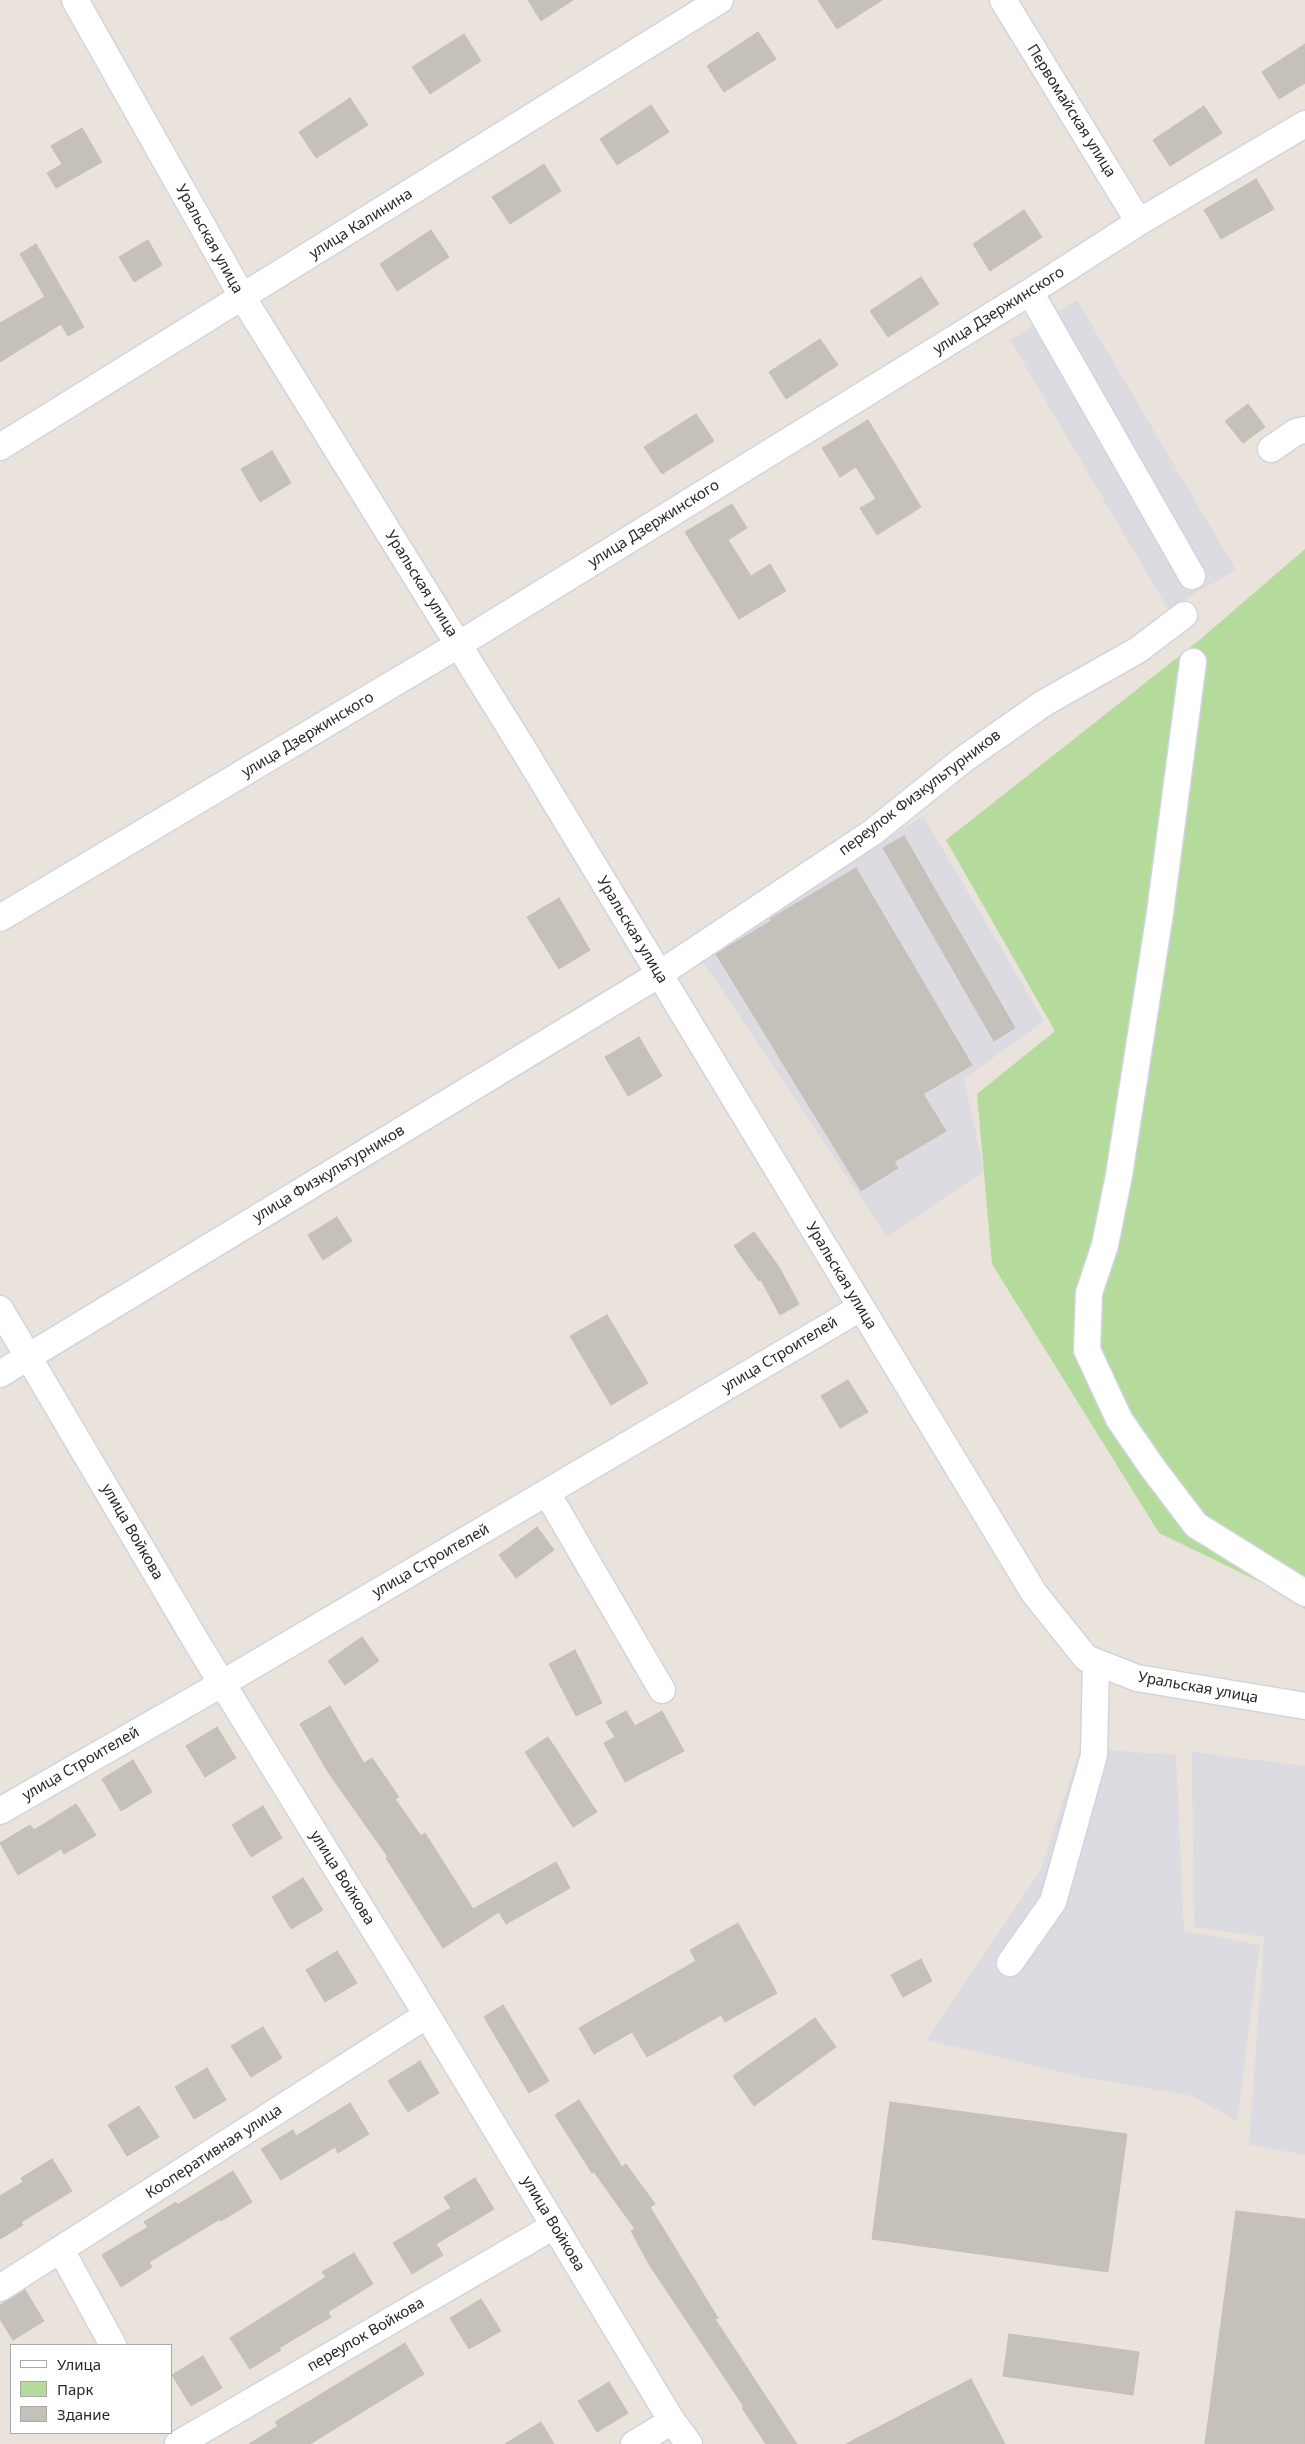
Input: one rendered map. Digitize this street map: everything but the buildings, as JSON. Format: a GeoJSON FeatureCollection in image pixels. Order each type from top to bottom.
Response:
{"type":"FeatureCollection","features":[{"type":"Feature","properties":{"kind":"street","name":"улица Калинина"},"geometry":{"type":"LineString","coordinates":[[0,447],[243,298],[720,0]]}},
{"type":"Feature","properties":{"kind":"street","name":"Первомайская улица"},"geometry":{"type":"LineString","coordinates":[[1003,0],[1139,222]]}},
{"type":"Feature","properties":{"kind":"street","name":"Уральская улица"},"geometry":{"type":"LineString","coordinates":[[83,3],[243,298],[458,645],[1034,1594],[1086,1658],[1137,1678],[1305,1706]]}},
{"type":"Feature","properties":{"kind":"street","name":"улица Дзержинского"},"geometry":{"type":"LineString","coordinates":[[0,918],[458,645],[1030,292],[1139,222],[1305,124]]}},
{"type":"Feature","properties":{"kind":"street"},"geometry":{"type":"LineString","coordinates":[[1030,292],[1192,576]]}},
{"type":"Feature","properties":{"kind":"street"},"geometry":{"type":"LineString","coordinates":[[1271,449],[1296,432],[1305,430]]}},
{"type":"Feature","properties":{"kind":"street","name":"переулок Физкультурников"},"geometry":{"type":"LineString","coordinates":[[658,975],[873,832],[964,759],[1044,703],[1138,650],[1184,615]]}},
{"type":"Feature","properties":{"kind":"street"},"geometry":{"type":"LineString","coordinates":[[1193,662],[1160,913],[1119,1175],[1105,1245],[1089,1292],[1087,1350],[1119,1419],[1152,1467],[1196,1525],[1305,1593]]}},
{"type":"Feature","properties":{"kind":"street","name":"улица Физкультурников"},"geometry":{"type":"LineString","coordinates":[[0,1374],[658,975]]}},
{"type":"Feature","properties":{"kind":"street","name":"улица Строителей"},"geometry":{"type":"LineString","coordinates":[[0,1810],[222,1683],[860,1308]]}},
{"type":"Feature","properties":{"kind":"street","name":"улица Войкова"},"geometry":{"type":"LineString","coordinates":[[0,1309],[222,1683],[427,2015],[672,2421],[689,2444]]}},
{"type":"Feature","properties":{"kind":"street"},"geometry":{"type":"LineString","coordinates":[[546,1493],[662,1690]]}},
{"type":"Feature","properties":{"kind":"street"},"geometry":{"type":"LineString","coordinates":[[1010,1962],[1053,1902],[1056,1893],[1094,1755],[1096,1662]]}},
{"type":"Feature","properties":{"kind":"street","name":"Кооперативная улица"},"geometry":{"type":"LineString","coordinates":[[0,2288],[427,2015]]}},
{"type":"Feature","properties":{"kind":"street","name":"переулок Войкова"},"geometry":{"type":"LineString","coordinates":[[178,2444],[554,2226]]}},
{"type":"Feature","properties":{"kind":"street"},"geometry":{"type":"LineString","coordinates":[[61,2250],[113,2344]]}},
{"type":"Feature","properties":{"kind":"street"},"geometry":{"type":"LineString","coordinates":[[634,2444],[672,2421]]}},
{"type":"Feature","properties":{"kind":"shaded area"},"geometry":{"type":"Polygon","coordinates":[[[1077,300],[1236,570],[1168,609],[1010,340],[1077,300]]]}},
{"type":"Feature","properties":{"kind":"shaded area"},"geometry":{"type":"Polygon","coordinates":[[[923,816],[1044,1021],[964,1079],[984,1171],[887,1237],[701,959],[923,816]]]}},
{"type":"Feature","properties":{"kind":"shaded area"},"geometry":{"type":"Polygon","coordinates":[[[1080,1748],[1176,1755],[1184,1931],[1260,1945],[1237,2121],[1192,2096],[1083,2077],[926,2040],[1041,1870],[1080,1748]]]}},
{"type":"Feature","properties":{"kind":"shaded area"},"geometry":{"type":"Polygon","coordinates":[[[1192,1752],[1305,1766],[1305,2155],[1249,2145],[1264,1937],[1194,1927],[1192,1752]]]}},
{"type":"Feature","properties":{"kind":"green space"},"geometry":{"type":"Polygon","coordinates":[[[1305,549],[1305,1609],[1293,1598],[1159,1533],[992,1264],[977,1094],[1055,1031],[946,840],[1197,642],[1305,549]]]}}]}
